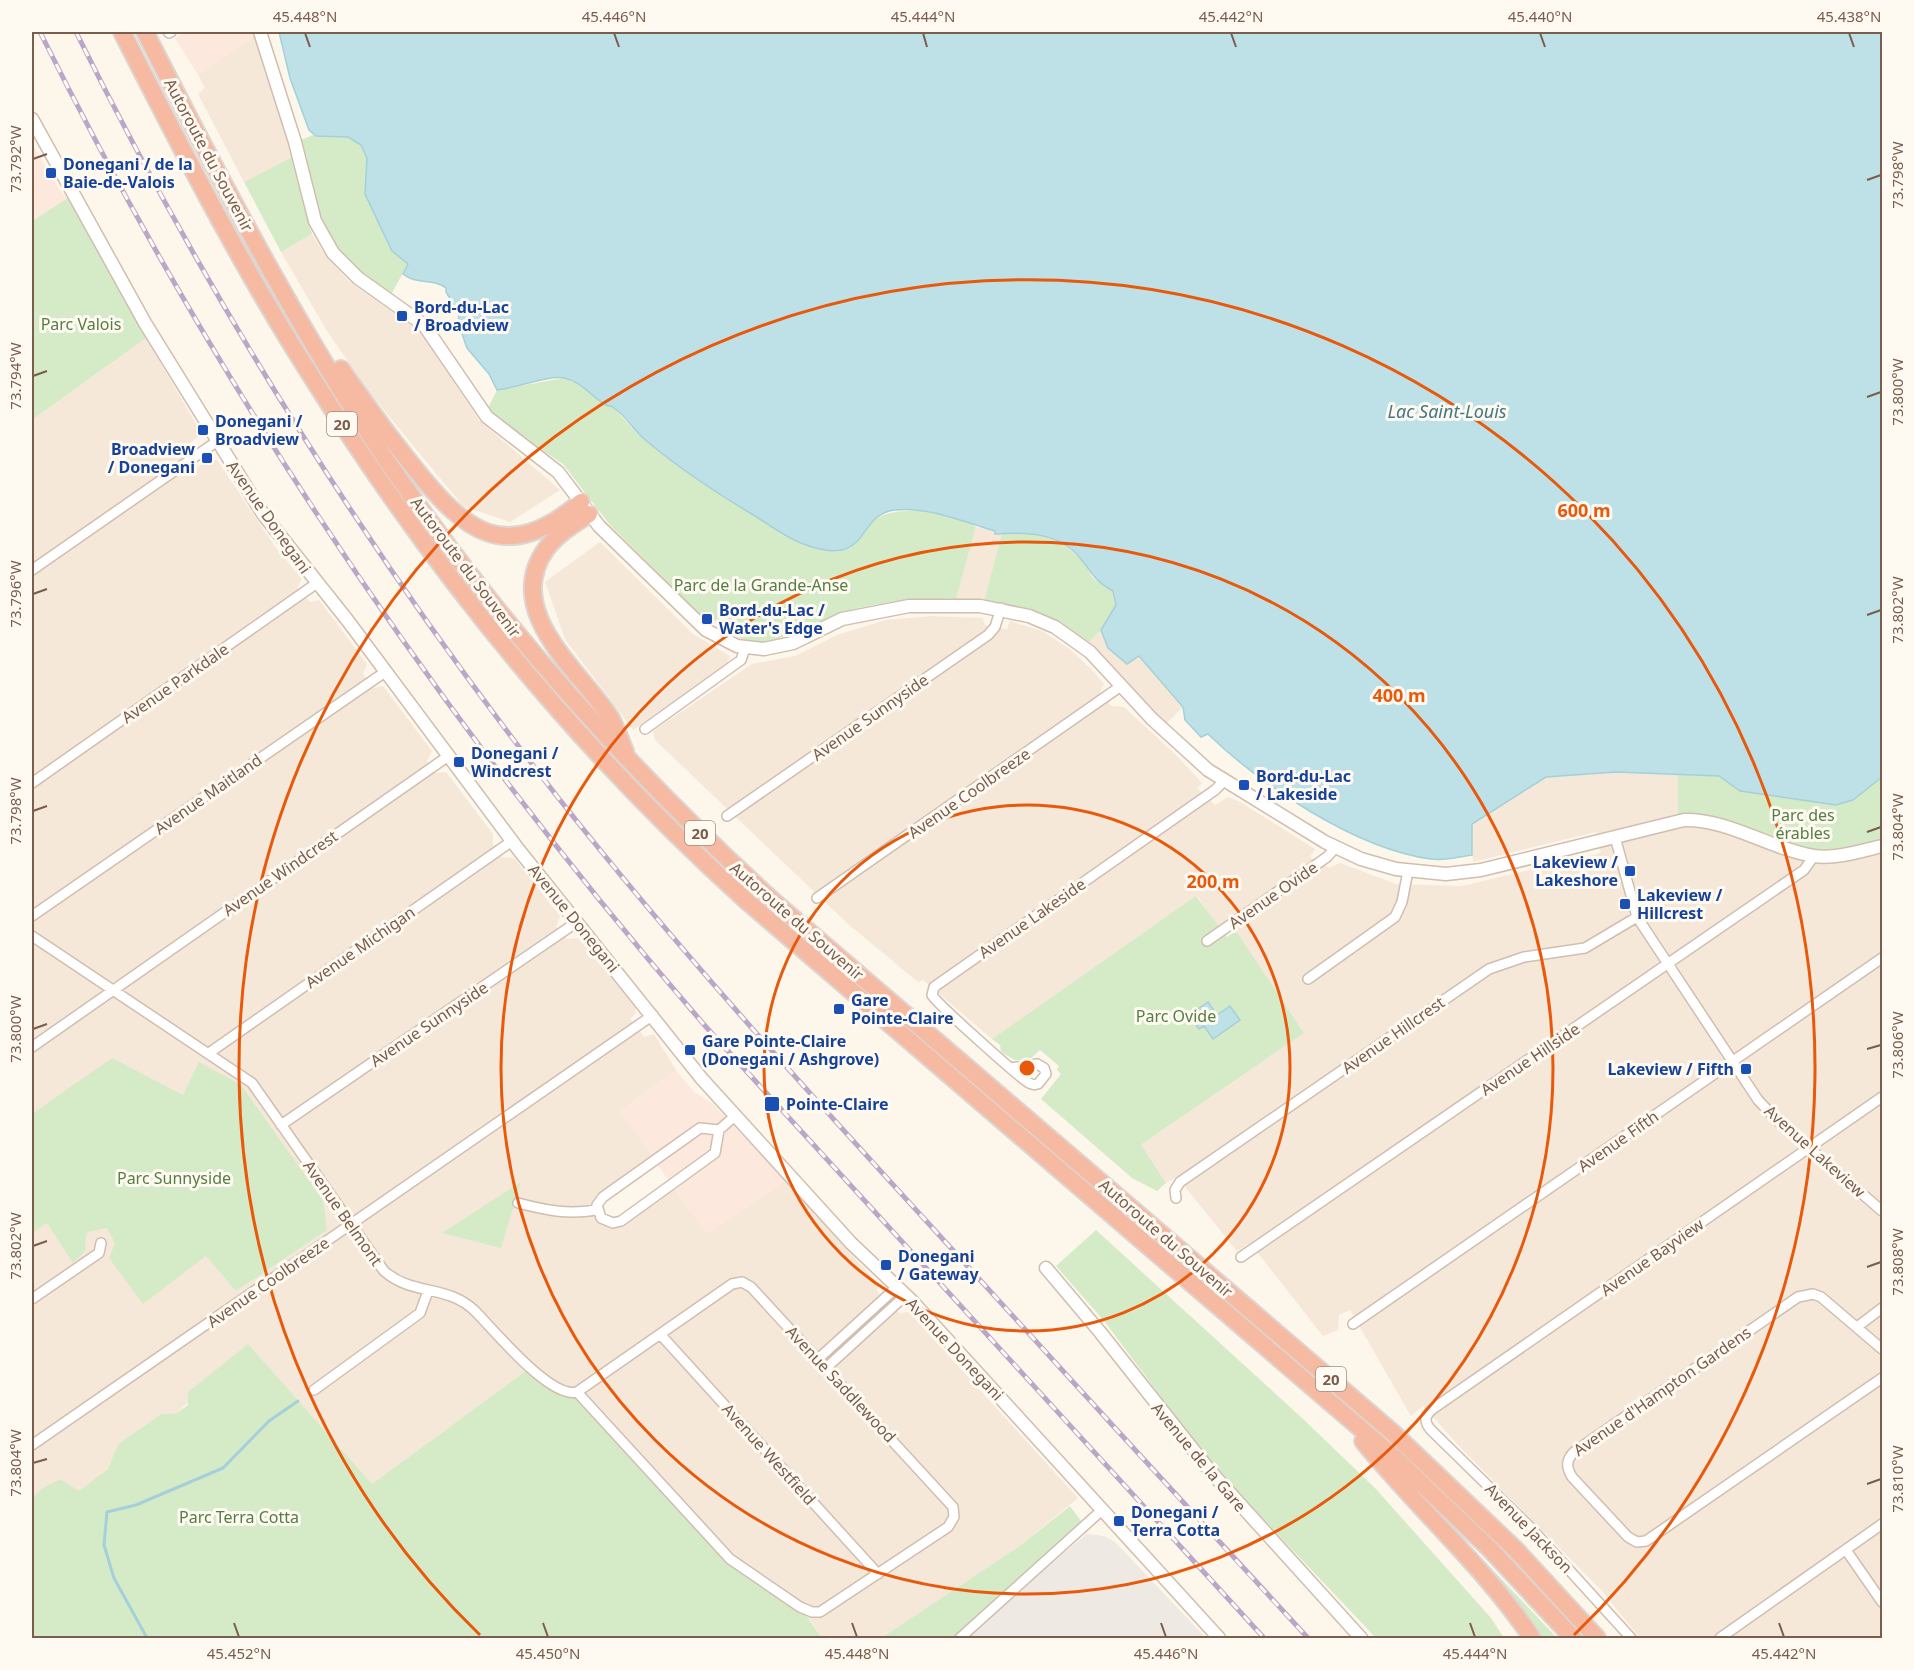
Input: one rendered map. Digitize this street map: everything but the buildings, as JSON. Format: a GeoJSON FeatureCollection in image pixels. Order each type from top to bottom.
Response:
{"type":"FeatureCollection","features":[{"type":"Feature","properties":{"kind":"highway","name":"Autoroute du Souvenir"},"geometry":{"type":"LineString","coordinates":[[122,32],[251,275],[323,396],[441,567],[558,710],[644,802],[748,902],[1337,1407],[1471,1530],[1573,1638]]}},
{"type":"Feature","properties":{"kind":"highway","name":"Autoroute du Souvenir"},"geometry":{"type":"LineString","coordinates":[[145,32],[272,271],[353,409],[426,516],[532,653],[630,763],[772,900],[1400,1439],[1516,1550],[1597,1638]]}},
{"type":"Feature","properties":{"kind":"highway"},"geometry":{"type":"LineString","coordinates":[[272,271],[392,440],[427,484],[459,518],[491,534],[520,536],[555,524],[585,508]]}},
{"type":"Feature","properties":{"kind":"highway"},"geometry":{"type":"LineString","coordinates":[[585,508],[545,550],[536,572],[534,599],[547,634],[611,718],[630,763]]}},
{"type":"Feature","properties":{"kind":"highway"},"geometry":{"type":"LineString","coordinates":[[1337,1407],[1394,1479],[1496,1592],[1532,1638]]}},
{"type":"Feature","properties":{"kind":"street"},"geometry":{"type":"LineString","coordinates":[[260,32],[298,150],[315,221],[323,239],[353,274],[424,325],[481,410],[500,429],[558,472],[585,508],[695,622],[713,634],[745,648],[779,648],[842,620],[900,607],[942,604],[1001,608],[1029,616],[1055,627],[1096,657],[1121,686],[1189,755],[1224,781],[1336,847],[1372,863],[1408,871],[1446,873],[1481,870],[1678,821],[1698,820],[1814,856],[1840,855],[1882,846]]}},
{"type":"Feature","properties":{"kind":"street","name":"Avenue Donegani"},"geometry":{"type":"LineString","coordinates":[[33,124],[145,323],[216,442],[273,527],[512,841],[686,1060],[851,1243],[902,1291],[1219,1638]]}},
{"type":"Feature","properties":{"kind":"street"},"geometry":{"type":"LineString","coordinates":[[32,570],[216,442]]}},
{"type":"Feature","properties":{"kind":"street","name":"Avenue Parkdale"},"geometry":{"type":"LineString","coordinates":[[32,783],[317,583]]}},
{"type":"Feature","properties":{"kind":"street","name":"Avenue Sunnyside"},"geometry":{"type":"LineString","coordinates":[[727,816],[988,635],[995,627],[1001,608]]}},
{"type":"Feature","properties":{"kind":"street"},"geometry":{"type":"LineString","coordinates":[[645,729],[741,660],[745,648]]}},
{"type":"Feature","properties":{"kind":"street","name":"Avenue Maitland"},"geometry":{"type":"LineString","coordinates":[[32,916],[385,672]]}},
{"type":"Feature","properties":{"kind":"street","name":"Avenue Coolbreeze"},"geometry":{"type":"LineString","coordinates":[[817,898],[1121,686]]}},
{"type":"Feature","properties":{"kind":"street","name":"Avenue Windcrest"},"geometry":{"type":"LineString","coordinates":[[32,1047],[447,757]]}},
{"type":"Feature","properties":{"kind":"street","name":"Avenue Lakeside"},"geometry":{"type":"LineString","coordinates":[[1011,1068],[938,1003],[932,995],[934,987],[1215,790],[1224,781]]}},
{"type":"Feature","properties":{"kind":"street","name":"Avenue Lakeview"},"geometry":{"type":"LineString","coordinates":[[1615,837],[1637,917],[1764,1107],[1882,1211]]}},
{"type":"Feature","properties":{"kind":"street","name":"Avenue Michigan"},"geometry":{"type":"LineString","coordinates":[[209,1053],[512,841]]}},
{"type":"Feature","properties":{"kind":"street","name":"Avenue Ovide"},"geometry":{"type":"LineString","coordinates":[[1207,941],[1327,857],[1336,847]]}},
{"type":"Feature","properties":{"kind":"street","name":"Avenue Hillside"},"geometry":{"type":"LineString","coordinates":[[1241,1257],[1804,870],[1814,856]]}},
{"type":"Feature","properties":{"kind":"street"},"geometry":{"type":"LineString","coordinates":[[1308,979],[1395,917],[1402,902],[1408,871]]}},
{"type":"Feature","properties":{"kind":"street","name":"Avenue Hillcrest"},"geometry":{"type":"LineString","coordinates":[[1176,1198],[1175,1190],[1180,1182],[1489,969],[1524,957],[1585,948],[1637,917]]}},
{"type":"Feature","properties":{"kind":"street","name":"Avenue Sunnyside"},"geometry":{"type":"LineString","coordinates":[[281,1125],[577,922]]}},
{"type":"Feature","properties":{"kind":"street","name":"Avenue Belmont"},"geometry":{"type":"LineString","coordinates":[[32,936],[252,1083],[384,1271],[395,1281],[459,1297],[550,1385],[570,1394],[577,1392]]}},
{"type":"Feature","properties":{"kind":"street","name":"Avenue Fifth"},"geometry":{"type":"LineString","coordinates":[[1353,1324],[1882,958]]}},
{"type":"Feature","properties":{"kind":"street","name":"Avenue Coolbreeze"},"geometry":{"type":"LineString","coordinates":[[32,1445],[653,1016]]}},
{"type":"Feature","properties":{"kind":"street","name":"Avenue Bayview"},"geometry":{"type":"LineString","coordinates":[[1425,1420],[1434,1408],[1882,1097]]}},
{"type":"Feature","properties":{"kind":"street"},"geometry":{"type":"LineString","coordinates":[[597,1210],[605,1222],[621,1221],[715,1153],[719,1130],[736,1115]]}},
{"type":"Feature","properties":{"kind":"street"},"geometry":{"type":"LineString","coordinates":[[597,1210],[603,1197],[700,1128],[719,1130]]}},
{"type":"Feature","properties":{"kind":"street"},"geometry":{"type":"LineString","coordinates":[[518,1203],[572,1214],[597,1210]]}},
{"type":"Feature","properties":{"kind":"street"},"geometry":{"type":"LineString","coordinates":[[32,1299],[99,1252],[101,1243]]}},
{"type":"Feature","properties":{"kind":"street","name":"Avenue de la Gare"},"geometry":{"type":"LineString","coordinates":[[1046,1268],[1210,1471],[1361,1638]]}},
{"type":"Feature","properties":{"kind":"street","name":"Avenue Saddlewood"},"geometry":{"type":"LineString","coordinates":[[742,1282],[751,1287],[953,1507],[954,1518],[948,1527],[820,1612],[812,1612],[800,1606],[730,1559],[577,1392],[660,1334],[732,1284],[742,1282]]}},
{"type":"Feature","properties":{"kind":"street"},"geometry":{"type":"LineString","coordinates":[[314,1390],[420,1313],[428,1291]]}},
{"type":"Feature","properties":{"kind":"street"},"geometry":{"type":"LineString","coordinates":[[818,1359],[902,1291]]}},
{"type":"Feature","properties":{"kind":"street"},"geometry":{"type":"LineString","coordinates":[[826,1368],[902,1291]]}},
{"type":"Feature","properties":{"kind":"street","name":"Avenue d'Hampton Gardens"},"geometry":{"type":"LineString","coordinates":[[1882,1349],[1817,1295],[1798,1297],[1574,1452],[1568,1459],[1569,1472],[1628,1537],[1637,1542],[1646,1541],[1882,1378]]}},
{"type":"Feature","properties":{"kind":"street"},"geometry":{"type":"LineString","coordinates":[[1857,1327],[1882,1308]]}},
{"type":"Feature","properties":{"kind":"street","name":"Avenue Westfield"},"geometry":{"type":"LineString","coordinates":[[660,1334],[878,1574]]}},
{"type":"Feature","properties":{"kind":"street","name":"Avenue Jackson"},"geometry":{"type":"LineString","coordinates":[[1425,1420],[1431,1430],[1531,1528],[1631,1638]]}},
{"type":"Feature","properties":{"kind":"street"},"geometry":{"type":"LineString","coordinates":[[960,1638],[1102,1510]]}},
{"type":"Feature","properties":{"kind":"street"},"geometry":{"type":"LineString","coordinates":[[1720,1638],[1882,1524]]}},
{"type":"Feature","properties":{"kind":"street"},"geometry":{"type":"LineString","coordinates":[[1846,1550],[1882,1602]]}},
{"type":"Feature","properties":{"kind":"shaded area"},"geometry":{"type":"Polygon","coordinates":[[[184,32],[252,32],[254,37],[198,75],[175,38],[184,32]]]}},
{"type":"Feature","properties":{"kind":"shaded area"},"geometry":{"type":"Polygon","coordinates":[[[254,37],[292,157],[244,182],[198,94],[205,88],[198,75],[254,37]]]}},
{"type":"Feature","properties":{"kind":"shaded area"},"geometry":{"type":"Polygon","coordinates":[[[32,144],[59,189],[68,198],[32,221],[32,144]]]}},
{"type":"Feature","properties":{"kind":"shaded area"},"geometry":{"type":"Polygon","coordinates":[[[312,234],[326,256],[348,280],[421,333],[479,420],[560,490],[510,522],[463,506],[369,392],[327,331],[281,252],[312,234]]]}},
{"type":"Feature","properties":{"kind":"shaded area"},"geometry":{"type":"Polygon","coordinates":[[[146,338],[202,434],[183,448],[196,468],[209,460],[217,460],[276,548],[302,579],[297,588],[310,602],[319,600],[367,664],[363,674],[373,688],[383,686],[432,751],[427,761],[435,773],[446,772],[493,834],[493,845],[502,857],[514,858],[560,916],[556,927],[567,939],[578,938],[635,1007],[636,1013],[630,1019],[644,1037],[654,1034],[676,1070],[620,1111],[657,1159],[603,1197],[597,1210],[613,1223],[672,1185],[706,1233],[785,1181],[879,1285],[877,1291],[899,1313],[909,1312],[1078,1498],[1018,1547],[881,1638],[822,1638],[810,1620],[730,1559],[570,1394],[531,1367],[372,1484],[248,1345],[177,1413],[161,1414],[118,1444],[108,1469],[79,1492],[60,1479],[41,1489],[32,1499],[32,420],[146,338]]]}},
{"type":"Feature","properties":{"kind":"shaded area"},"geometry":{"type":"Polygon","coordinates":[[[976,527],[1002,533],[984,601],[956,599],[976,527]]]}},
{"type":"Feature","properties":{"kind":"shaded area"},"geometry":{"type":"Polygon","coordinates":[[[600,542],[693,634],[730,656],[727,665],[633,730],[565,639],[545,582],[600,542]]]}},
{"type":"Feature","properties":{"kind":"shaded area"},"geometry":{"type":"Polygon","coordinates":[[[931,616],[983,618],[985,625],[1007,629],[1010,621],[1042,631],[1071,650],[1094,672],[1104,684],[1100,692],[1111,706],[1124,707],[1175,754],[1202,783],[1197,788],[1215,805],[1228,797],[1240,802],[1315,849],[1310,857],[1329,868],[1340,863],[1396,884],[1462,886],[1601,853],[1596,832],[1473,862],[1472,824],[1546,777],[1616,772],[1719,776],[1853,800],[1882,777],[1882,1638],[1640,1638],[1602,1591],[1460,1447],[1423,1406],[1411,1416],[1350,1310],[1339,1315],[1338,1330],[1323,1336],[1250,1243],[1237,1251],[1177,1177],[1166,1183],[1140,1146],[1304,1033],[1228,920],[1218,926],[1197,896],[992,1039],[923,980],[918,982],[848,924],[655,740],[653,731],[752,664],[795,656],[837,635],[886,620],[931,616]]]}},
{"type":"Feature","properties":{"kind":"shaded area"},"geometry":{"type":"Polygon","coordinates":[[[1101,630],[1108,648],[1126,664],[1139,656],[1183,707],[1166,724],[1089,642],[1101,630]]]}},
{"type":"Feature","properties":{"kind":"shaded area"},"geometry":{"type":"Polygon","coordinates":[[[676,1070],[694,1092],[713,1104],[785,1181],[706,1234],[620,1111],[676,1070]]]}},
{"type":"Feature","properties":{"kind":"shaded area"},"geometry":{"type":"Polygon","coordinates":[[[1087,1534],[1104,1536],[1115,1542],[1206,1638],[961,1638],[1087,1534]]]}},
{"type":"Feature","properties":{"kind":"green space"},"geometry":{"type":"Polygon","coordinates":[[[313,135],[348,137],[361,145],[367,158],[365,194],[392,251],[408,264],[392,293],[368,277],[350,261],[336,245],[327,228],[313,190],[301,140],[313,135]]]}},
{"type":"Feature","properties":{"kind":"green space"},"geometry":{"type":"Polygon","coordinates":[[[292,157],[312,234],[281,252],[244,182],[292,157]]]}},
{"type":"Feature","properties":{"kind":"green space","name":"Parc Valois"},"geometry":{"type":"Polygon","coordinates":[[[68,198],[146,338],[32,420],[32,221],[68,198]]]}},
{"type":"Feature","properties":{"kind":"green space","name":"Parc de la Grande-Anse"},"geometry":{"type":"Polygon","coordinates":[[[564,378],[579,383],[605,405],[613,407],[640,436],[806,545],[831,551],[842,551],[852,547],[875,520],[897,512],[940,514],[954,517],[976,527],[956,599],[903,601],[850,610],[832,616],[789,638],[775,642],[760,643],[742,639],[722,629],[723,626],[707,616],[704,619],[610,525],[563,464],[509,428],[488,408],[497,390],[564,378]]]}},
{"type":"Feature","properties":{"kind":"green space"},"geometry":{"type":"Polygon","coordinates":[[[1013,531],[1037,534],[1063,544],[1082,560],[1093,578],[1113,591],[1116,605],[1101,630],[1089,642],[1040,614],[1014,606],[984,601],[1002,533],[1013,531]]]}},
{"type":"Feature","properties":{"kind":"green space","name":"Parc des érables"},"geometry":{"type":"Polygon","coordinates":[[[1678,775],[1719,776],[1740,791],[1853,800],[1882,777],[1882,840],[1841,848],[1810,849],[1784,843],[1710,818],[1678,815],[1678,775]]]}},
{"type":"Feature","properties":{"kind":"green space","name":"Parc Ovide"},"geometry":{"type":"Polygon","coordinates":[[[1196,896],[1227,937],[1236,931],[1304,1033],[1141,1145],[1166,1183],[1157,1191],[1132,1178],[1041,1099],[1061,1074],[1057,1070],[1059,1066],[1040,1050],[1028,1061],[1015,1060],[1001,1052],[1000,1045],[992,1039],[1196,896]]]}},
{"type":"Feature","properties":{"kind":"green space","name":"Parc Sunnyside"},"geometry":{"type":"Polygon","coordinates":[[[112,1058],[183,1095],[199,1062],[241,1085],[323,1200],[327,1230],[236,1291],[206,1256],[143,1304],[109,1258],[115,1243],[107,1228],[88,1232],[85,1241],[86,1250],[73,1263],[47,1223],[32,1233],[32,1114],[112,1058]]]}},
{"type":"Feature","properties":{"kind":"green space"},"geometry":{"type":"Polygon","coordinates":[[[521,1182],[501,1248],[442,1233],[521,1182]]]}},
{"type":"Feature","properties":{"kind":"green space"},"geometry":{"type":"Polygon","coordinates":[[[1096,1230],[1302,1418],[1375,1488],[1491,1618],[1504,1638],[1376,1638],[1211,1464],[1105,1322],[1056,1266],[1096,1230]]]}},
{"type":"Feature","properties":{"kind":"green space"},"geometry":{"type":"Polygon","coordinates":[[[887,1302],[889,1304],[835,1354],[833,1351],[887,1302]]]}},
{"type":"Feature","properties":{"kind":"green space","name":"Parc Terra Cotta"},"geometry":{"type":"Polygon","coordinates":[[[248,1344],[372,1484],[531,1367],[550,1385],[577,1392],[729,1559],[800,1607],[822,1638],[32,1638],[32,1498],[41,1489],[60,1479],[79,1491],[108,1469],[118,1444],[161,1414],[177,1413],[188,1405],[188,1392],[248,1344]]]}},
{"type":"Feature","properties":{"kind":"green space"},"geometry":{"type":"Polygon","coordinates":[[[1070,1506],[1081,1521],[956,1638],[881,1638],[1018,1547],[1070,1506]]]}},
{"type":"Feature","properties":{"kind":"green space"},"geometry":{"type":"Polygon","coordinates":[[[1459,1534],[1557,1638],[1535,1638],[1455,1540],[1459,1534]]]}},
{"type":"Feature","properties":{"kind":"water","name":"Lac Saint-Louis"},"geometry":{"type":"Polygon","coordinates":[[[279,32],[1882,32],[1882,777],[1853,800],[1836,805],[1740,791],[1719,776],[1616,772],[1546,777],[1472,824],[1472,855],[1431,859],[1372,843],[1342,829],[1283,794],[1230,754],[1208,734],[1201,737],[1185,720],[1183,707],[1139,656],[1127,664],[1108,648],[1101,630],[1116,605],[1113,591],[1098,580],[1081,559],[1063,543],[1030,534],[995,534],[995,531],[946,516],[907,509],[882,514],[852,546],[842,550],[827,550],[806,545],[780,532],[683,470],[643,438],[618,411],[601,402],[576,382],[564,378],[549,378],[497,390],[489,374],[467,348],[460,328],[458,312],[446,288],[403,274],[408,264],[392,251],[365,194],[367,158],[361,145],[348,137],[316,136],[309,130],[290,78],[279,32]]]}},
{"type":"Feature","properties":{"kind":"water"},"geometry":{"type":"Polygon","coordinates":[[[1208,1002],[1217,1015],[1230,1006],[1240,1020],[1213,1039],[1204,1026],[1199,1029],[1189,1015],[1208,1002]]]}},
{"type":"Feature","properties":{"kind":"waterway"},"geometry":{"type":"LineString","coordinates":[[147,1638],[114,1578],[104,1545],[107,1512],[136,1505],[223,1468],[269,1421],[298,1401]]}},
{"type":"Feature","properties":{"kind":"railway"},"geometry":{"type":"LineString","coordinates":[[40,32],[109,165],[182,296],[260,425],[342,551],[427,674],[517,795],[610,913],[707,1028],[1264,1638]]}},
{"type":"Feature","properties":{"kind":"railway"},"geometry":{"type":"LineString","coordinates":[[76,32],[182,232],[298,428],[424,618],[560,800],[649,909],[787,1068],[1308,1638]]}},
{"type":"Feature","properties":{"kind":"place","name":"Donegani / de la Baie-de-Valois"},"geometry":{"type":"Point","coordinates":[51,173]}},
{"type":"Feature","properties":{"kind":"place","name":"Bord-du-Lac / Broadview"},"geometry":{"type":"Point","coordinates":[402,316]}},
{"type":"Feature","properties":{"kind":"place","name":"Donegani / Broadview"},"geometry":{"type":"Point","coordinates":[203,430]}},
{"type":"Feature","properties":{"kind":"place","name":"Broadview / Donegani"},"geometry":{"type":"Point","coordinates":[207,458]}},
{"type":"Feature","properties":{"kind":"place","name":"Bord-du-Lac / Water's Edge"},"geometry":{"type":"Point","coordinates":[707,619]}},
{"type":"Feature","properties":{"kind":"place","name":"Donegani / Windcrest"},"geometry":{"type":"Point","coordinates":[459,762]}},
{"type":"Feature","properties":{"kind":"place","name":"Bord-du-Lac / Lakeside"},"geometry":{"type":"Point","coordinates":[1244,785]}},
{"type":"Feature","properties":{"kind":"place","name":"Lakeview / Lakeshore"},"geometry":{"type":"Point","coordinates":[1630,871]}},
{"type":"Feature","properties":{"kind":"place","name":"Lakeview / Hillcrest"},"geometry":{"type":"Point","coordinates":[1625,904]}},
{"type":"Feature","properties":{"kind":"place","name":"Gare Pointe-Claire"},"geometry":{"type":"Point","coordinates":[839,1009]}},
{"type":"Feature","properties":{"kind":"place","name":"Gare Pointe-Claire (Donegani / Ashgrove)"},"geometry":{"type":"Point","coordinates":[690,1050]}},
{"type":"Feature","properties":{"kind":"place","name":"Lakeview / Fifth"},"geometry":{"type":"Point","coordinates":[1746,1069]}},
{"type":"Feature","properties":{"kind":"place","name":"Pointe-Claire"},"geometry":{"type":"Point","coordinates":[772,1104]}},
{"type":"Feature","properties":{"kind":"place","name":"Donegani / Gateway"},"geometry":{"type":"Point","coordinates":[886,1265]}},
{"type":"Feature","properties":{"kind":"place","name":"Donegani / Terra Cotta"},"geometry":{"type":"Point","coordinates":[1119,1521]}}]}
